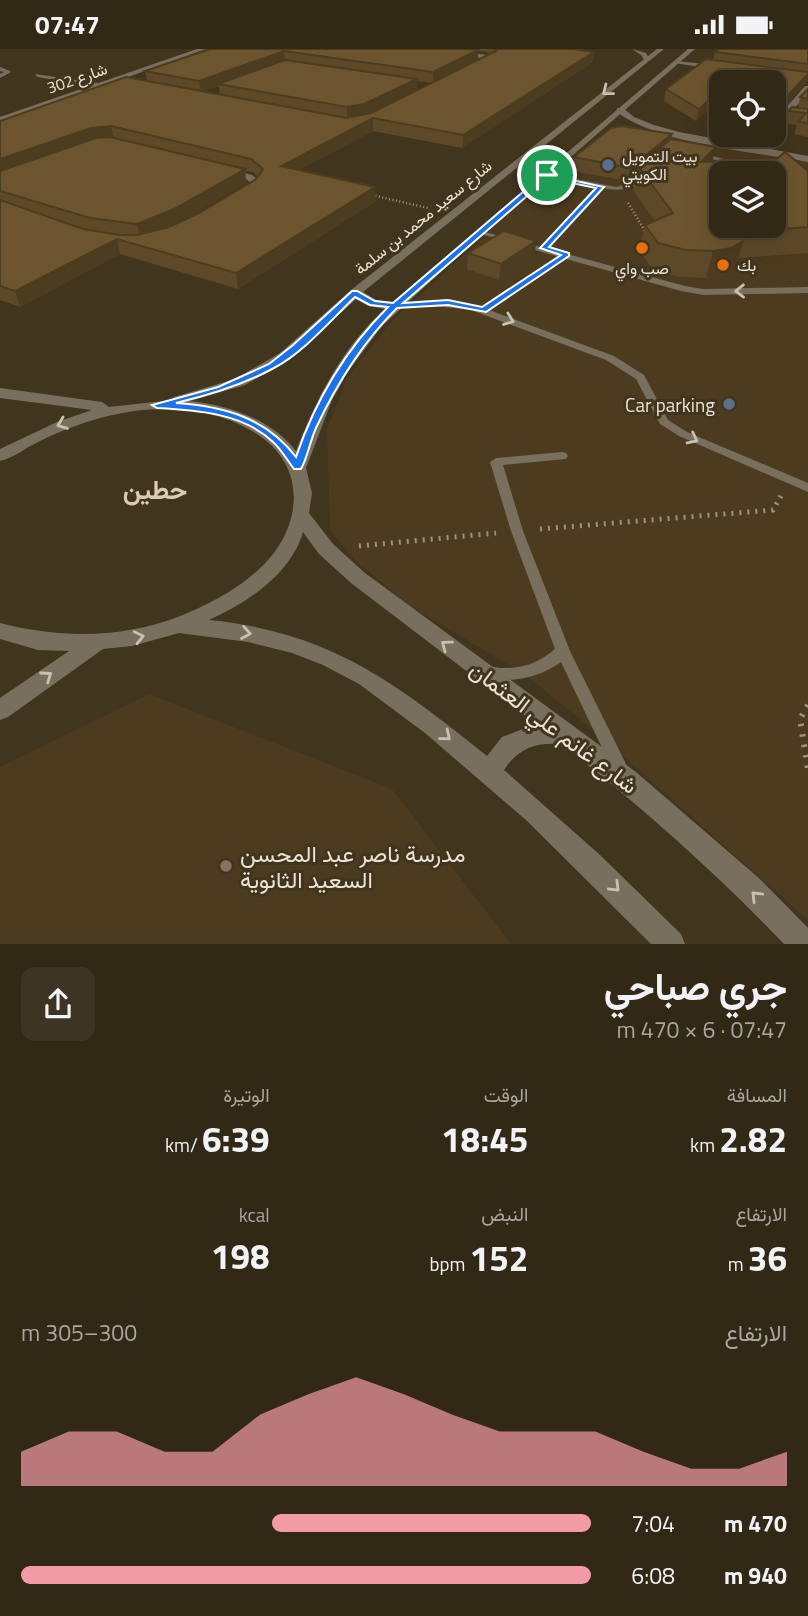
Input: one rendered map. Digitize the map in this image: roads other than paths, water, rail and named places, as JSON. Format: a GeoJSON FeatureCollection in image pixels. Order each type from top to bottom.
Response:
{"type":"FeatureCollection","features":[{"type":"Feature","properties":{"kind":"street"},"geometry":{"type":"LineString","coordinates":[[176,49],[199,50]]}},
{"type":"Feature","properties":{"kind":"street"},"geometry":{"type":"LineString","coordinates":[[446,49],[486,57],[489,61],[469,72]]}},
{"type":"Feature","properties":{"kind":"street"},"geometry":{"type":"LineString","coordinates":[[635,49],[644,54],[647,60]]}},
{"type":"Feature","properties":{"kind":"street","name":"شارع سعيد محمد بن سلمة"},"geometry":{"type":"LineString","coordinates":[[157,405],[221,389],[272,366],[297,347],[355,293],[453,213],[662,49]]}},
{"type":"Feature","properties":{"kind":"street"},"geometry":{"type":"LineString","coordinates":[[298,467],[310,431],[340,372],[376,324],[478,232],[692,49]]}},
{"type":"Feature","properties":{"kind":"street","name":"شارع 302"},"geometry":{"type":"LineString","coordinates":[[0,120],[199,50]]}},
{"type":"Feature","properties":{"kind":"street"},"geometry":{"type":"LineString","coordinates":[[114,80],[139,85]]}},
{"type":"Feature","properties":{"kind":"street"},"geometry":{"type":"LineString","coordinates":[[797,115],[787,113],[808,88]]}},
{"type":"Feature","properties":{"kind":"street"},"geometry":{"type":"LineString","coordinates":[[620,110],[634,123],[709,140]]}},
{"type":"Feature","properties":{"kind":"street"},"geometry":{"type":"LineString","coordinates":[[632,131],[668,132]]}},
{"type":"Feature","properties":{"kind":"street"},"geometry":{"type":"LineString","coordinates":[[590,136],[609,132]]}},
{"type":"Feature","properties":{"kind":"street"},"geometry":{"type":"LineString","coordinates":[[765,147],[808,159]]}},
{"type":"Feature","properties":{"kind":"street"},"geometry":{"type":"LineString","coordinates":[[212,168],[249,177],[257,183],[252,189],[229,202]]}},
{"type":"Feature","properties":{"kind":"street"},"geometry":{"type":"LineString","coordinates":[[355,293],[373,303],[395,306]]}},
{"type":"Feature","properties":{"kind":"street"},"geometry":{"type":"LineString","coordinates":[[0,393],[53,402],[122,408]]}},
{"type":"Feature","properties":{"kind":"street"},"geometry":{"type":"LineString","coordinates":[[0,456],[20,443],[70,421],[122,408],[157,405],[203,408],[244,419],[276,439],[298,467],[304,490],[301,516],[283,553],[261,578],[216,609],[178,626],[136,638],[95,644],[34,641],[0,631]]}},
{"type":"Feature","properties":{"kind":"street","name":"شارع غانم علي العثمان"},"geometry":{"type":"LineString","coordinates":[[301,516],[326,549],[395,608],[627,780],[750,889],[804,944]]}},
{"type":"Feature","properties":{"kind":"street"},"geometry":{"type":"LineString","coordinates":[[178,626],[213,628],[279,640],[349,667],[385,688],[491,773],[606,877],[671,944]]}},
{"type":"Feature","properties":{"kind":"street"},"geometry":{"type":"LineString","coordinates":[[0,710],[95,644]]}},
{"type":"Feature","properties":{"kind":"street"},"geometry":{"type":"LineString","coordinates":[[491,773],[495,761],[515,740],[538,733],[565,734]]}},
{"type":"Feature","properties":{"kind":"lane"},"geometry":{"type":"LineString","coordinates":[[676,62],[716,67]]}},
{"type":"Feature","properties":{"kind":"lane"},"geometry":{"type":"LineString","coordinates":[[0,69],[8,72],[0,76]]}},
{"type":"Feature","properties":{"kind":"lane"},"geometry":{"type":"LineString","coordinates":[[37,75],[98,86]]}},
{"type":"Feature","properties":{"kind":"lane"},"geometry":{"type":"LineString","coordinates":[[681,144],[690,137]]}},
{"type":"Feature","properties":{"kind":"lane"},"geometry":{"type":"LineString","coordinates":[[709,145],[704,150],[706,156],[728,161]]}},
{"type":"Feature","properties":{"kind":"lane"},"geometry":{"type":"LineString","coordinates":[[547,175],[600,187],[620,188],[634,185],[654,167]]}},
{"type":"Feature","properties":{"kind":"lane"},"geometry":{"type":"LineString","coordinates":[[544,248],[600,187]]}},
{"type":"Feature","properties":{"kind":"lane"},"geometry":{"type":"LineString","coordinates":[[478,232],[544,248],[658,283],[703,292],[808,290]]}},
{"type":"Feature","properties":{"kind":"lane"},"geometry":{"type":"LineString","coordinates":[[483,310],[567,255]]}},
{"type":"Feature","properties":{"kind":"lane"},"geometry":{"type":"LineString","coordinates":[[395,306],[448,303],[483,310],[610,358],[640,377],[664,422],[723,454],[808,488]]}},
{"type":"Feature","properties":{"kind":"lane"},"geometry":{"type":"LineString","coordinates":[[562,456],[496,462],[517,531],[563,650],[627,780]]}},
{"type":"Feature","properties":{"kind":"lane"},"geometry":{"type":"LineString","coordinates":[[480,670],[519,674],[552,662],[563,650]]}},
{"type":"Feature","properties":{"kind":"place","name":"بيت التمويل الكويتي"},"geometry":{"type":"Point","coordinates":[608,165]}},
{"type":"Feature","properties":{"kind":"place","name":"صب واي"},"geometry":{"type":"Point","coordinates":[642,248]}},
{"type":"Feature","properties":{"kind":"place","name":"بك"},"geometry":{"type":"Point","coordinates":[723,265]}},
{"type":"Feature","properties":{"kind":"place","name":"Car parking"},"geometry":{"type":"Point","coordinates":[729,404]}},
{"type":"Feature","properties":{"kind":"place","name":"مدرسة ناصر عبد المحسن السعيد الثانوية"},"geometry":{"type":"Point","coordinates":[226,866]}},
{"type":"Feature","properties":{"kind":"district","name":"حطين"},"geometry":{"type":"Point","coordinates":[155,489]}}]}
